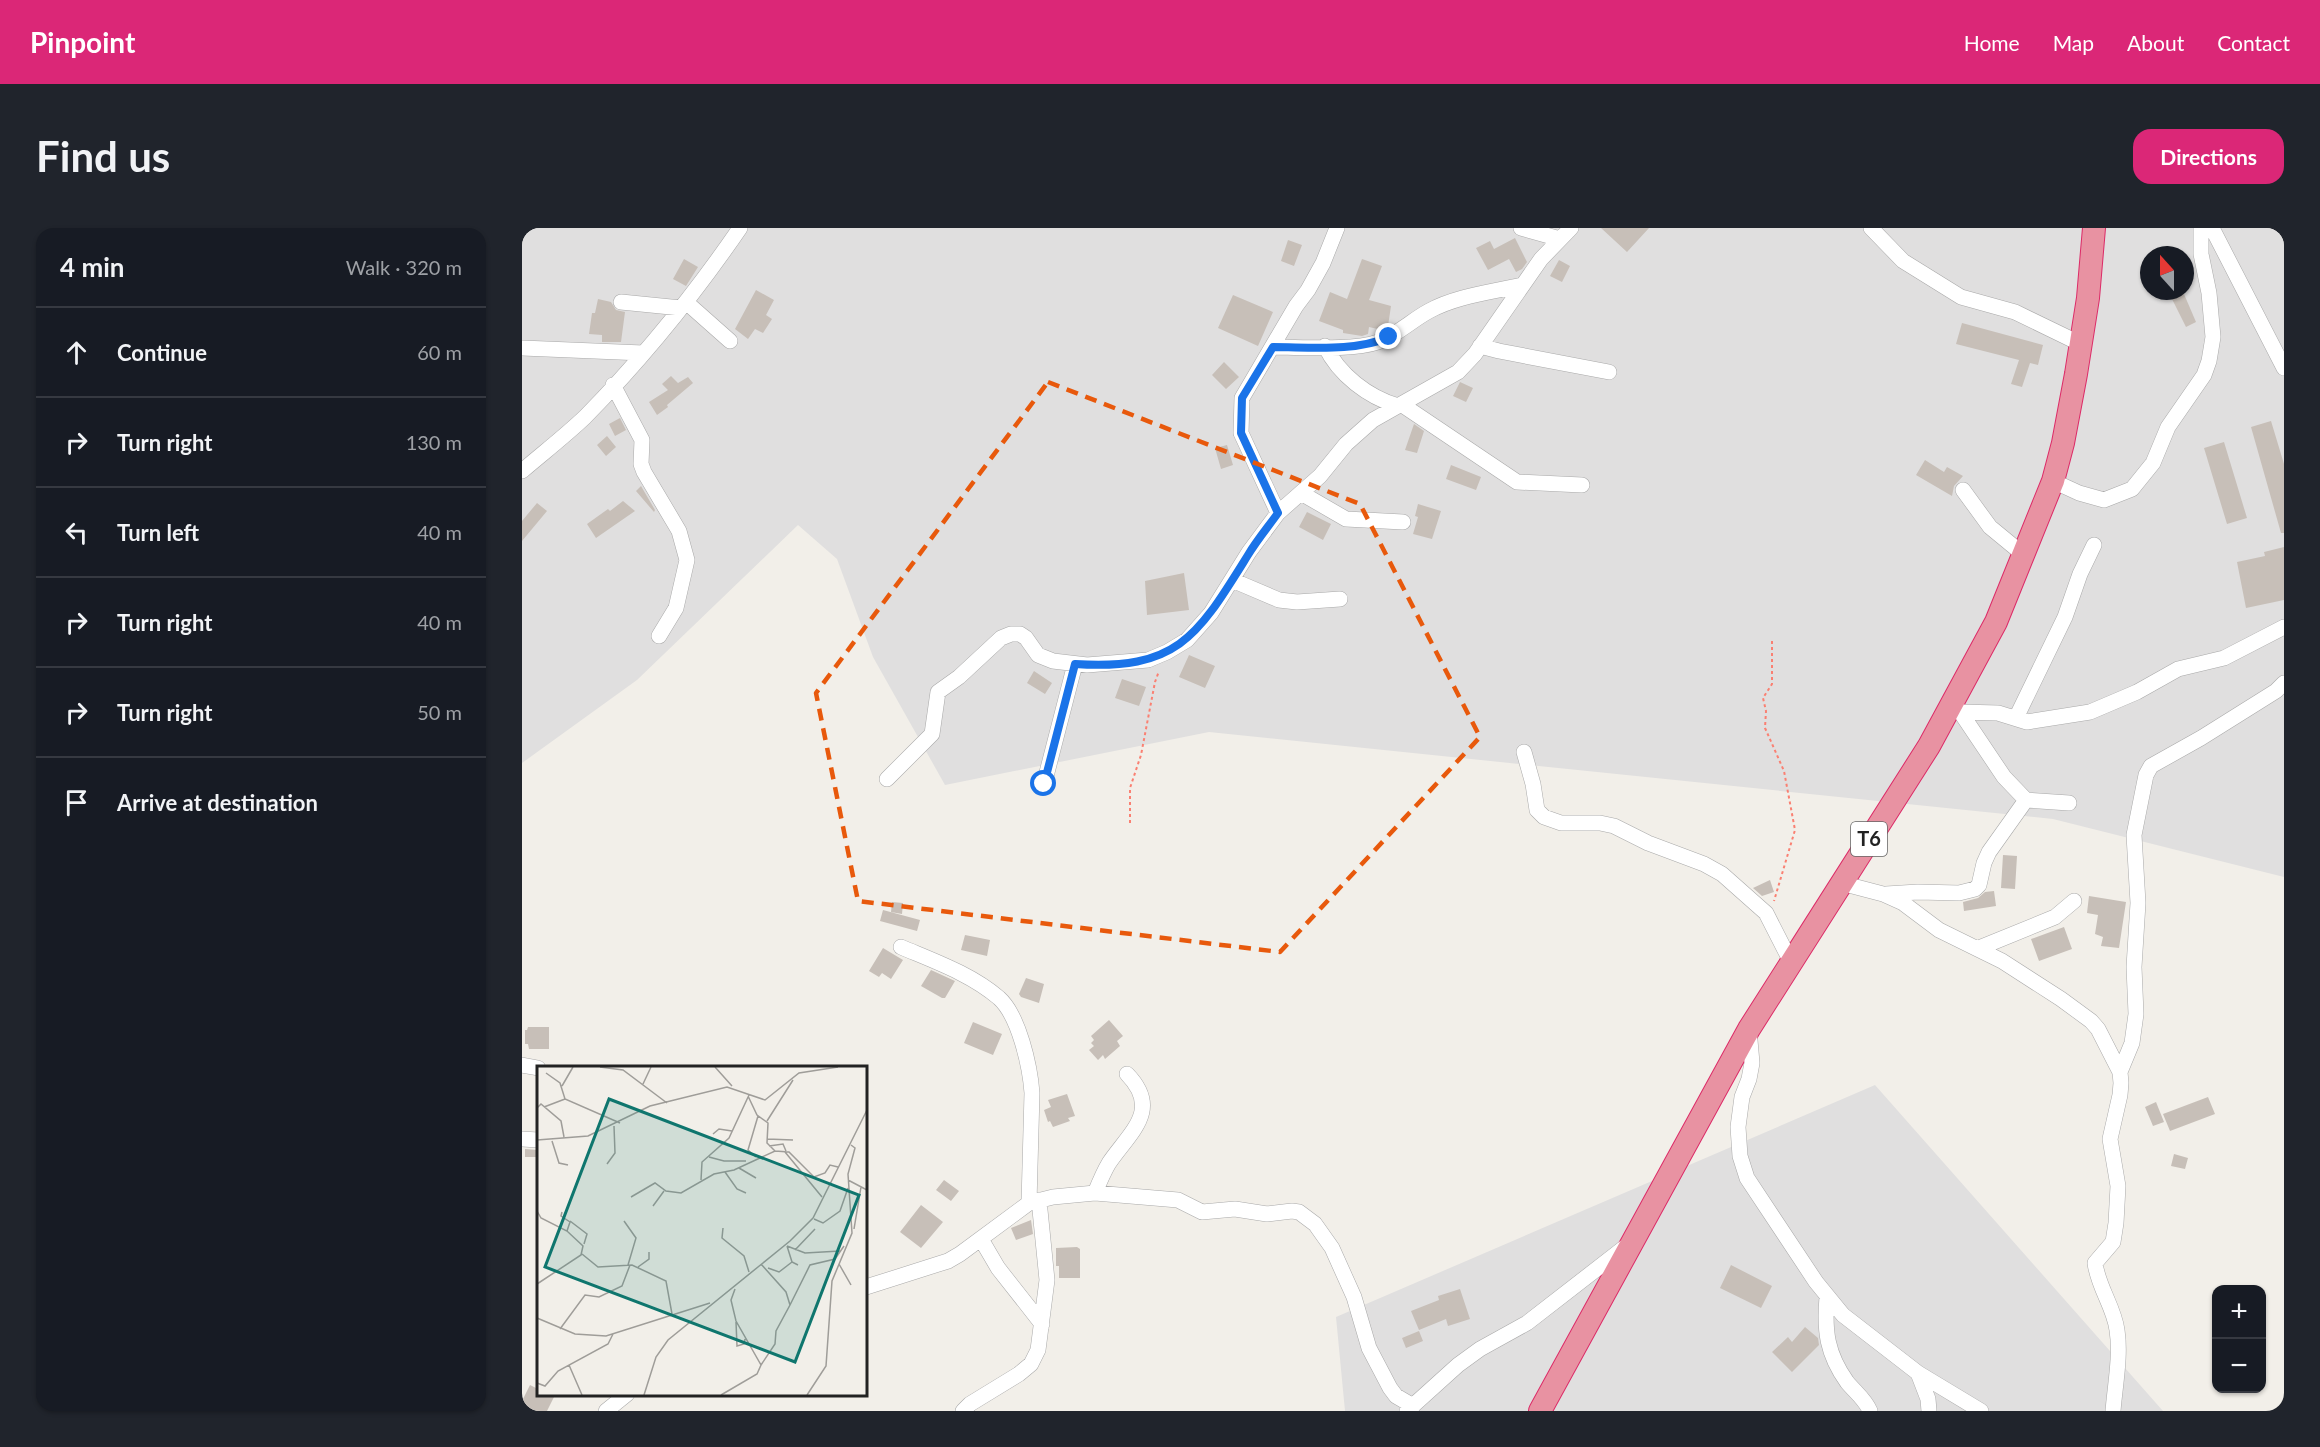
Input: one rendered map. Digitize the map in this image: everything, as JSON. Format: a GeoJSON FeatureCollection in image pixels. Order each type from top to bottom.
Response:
{"type":"FeatureCollection","features":[{"type":"Feature","properties":{"kind":"highway","name":"T6"},"geometry":{"type":"LineString","coordinates":[[1540,1411],[1749,1029],[1922,756],[1957,707],[1996,622],[2053,481],[2063,443],[2081,344],[2088,298],[2094,228]]}},
{"type":"Feature","properties":{"kind":"street"},"geometry":{"type":"LineString","coordinates":[[522,471],[584,417],[643,353],[683,305],[740,228]]}},
{"type":"Feature","properties":{"kind":"street"},"geometry":{"type":"LineString","coordinates":[[1278,513],[1241,433],[1242,398],[1296,306],[1308,290],[1323,263],[1337,228]]}},
{"type":"Feature","properties":{"kind":"street"},"geometry":{"type":"LineString","coordinates":[[1521,228],[1560,239]]}},
{"type":"Feature","properties":{"kind":"street"},"geometry":{"type":"LineString","coordinates":[[887,779],[932,734],[938,692],[959,677],[1001,638],[1011,634],[1020,634],[1026,638],[1038,655],[1053,661],[1075,664],[1148,660],[1187,640],[1201,625],[1249,552],[1278,513],[1320,476],[1346,444],[1372,420],[1458,372],[1480,346],[1541,259],[1571,228]]}},
{"type":"Feature","properties":{"kind":"street"},"geometry":{"type":"LineString","coordinates":[[1871,228],[1903,261],[1961,297],[2015,312],[2081,344]]}},
{"type":"Feature","properties":{"kind":"street"},"geometry":{"type":"LineString","coordinates":[[2053,481],[2079,493],[2104,500],[2132,489],[2153,463],[2168,427],[2205,375],[2213,337],[2209,292],[2201,254],[2202,228]]}},
{"type":"Feature","properties":{"kind":"street"},"geometry":{"type":"LineString","coordinates":[[2212,228],[2284,368]]}},
{"type":"Feature","properties":{"kind":"street"},"geometry":{"type":"LineString","coordinates":[[1273,347],[1377,342],[1446,303],[1522,285]]}},
{"type":"Feature","properties":{"kind":"street"},"geometry":{"type":"LineString","coordinates":[[621,303],[683,305],[730,341]]}},
{"type":"Feature","properties":{"kind":"street"},"geometry":{"type":"LineString","coordinates":[[1325,346],[1332,361],[1363,389],[1380,401],[1400,405],[1517,482],[1582,485]]}},
{"type":"Feature","properties":{"kind":"street"},"geometry":{"type":"LineString","coordinates":[[1480,346],[1609,372]]}},
{"type":"Feature","properties":{"kind":"street"},"geometry":{"type":"LineString","coordinates":[[522,348],[643,353]]}},
{"type":"Feature","properties":{"kind":"street"},"geometry":{"type":"LineString","coordinates":[[613,385],[642,440],[641,464],[644,472],[679,531],[686,550],[687,560],[676,608],[659,636]]}},
{"type":"Feature","properties":{"kind":"street"},"geometry":{"type":"LineString","coordinates":[[1963,490],[1990,527],[2024,555]]}},
{"type":"Feature","properties":{"kind":"street"},"geometry":{"type":"LineString","coordinates":[[1301,493],[1346,519],[1402,522]]}},
{"type":"Feature","properties":{"kind":"street"},"geometry":{"type":"LineString","coordinates":[[2016,718],[2065,618],[2080,574],[2094,545]]}},
{"type":"Feature","properties":{"kind":"street"},"geometry":{"type":"LineString","coordinates":[[1232,580],[1279,600],[1297,602],[1340,599]]}},
{"type":"Feature","properties":{"kind":"street"},"geometry":{"type":"LineString","coordinates":[[1957,707],[2027,722],[2090,712],[2137,692],[2178,669],[2224,658],[2284,627]]}},
{"type":"Feature","properties":{"kind":"street"},"geometry":{"type":"LineString","coordinates":[[1044,784],[1075,664]]}},
{"type":"Feature","properties":{"kind":"street"},"geometry":{"type":"LineString","coordinates":[[2113,1411],[2118,1347],[2117,1329],[2102,1291],[2095,1263],[2113,1242],[2116,1223],[2118,1186],[2110,1139],[2120,1095],[2120,1072],[2132,1043],[2136,1014],[2134,967],[2138,903],[2134,835],[2146,775],[2151,766],[2276,691],[2284,683]]}},
{"type":"Feature","properties":{"kind":"street"},"geometry":{"type":"LineString","coordinates":[[1957,707],[2004,777],[2026,800],[2069,803]]}},
{"type":"Feature","properties":{"kind":"street"},"geometry":{"type":"LineString","coordinates":[[1524,752],[1537,810],[1544,817],[1561,823],[1599,823],[1614,826],[1648,843],[1704,864],[1722,874],[1766,913],[1791,962]]}},
{"type":"Feature","properties":{"kind":"street"},"geometry":{"type":"LineString","coordinates":[[1883,894],[1959,893],[1975,889],[1979,885],[1989,852],[2026,800]]}},
{"type":"Feature","properties":{"kind":"street"},"geometry":{"type":"LineString","coordinates":[[1841,883],[1883,894],[1904,903],[1939,930],[1979,948],[2061,999],[2091,1021],[2103,1038],[2120,1072]]}},
{"type":"Feature","properties":{"kind":"street"},"geometry":{"type":"LineString","coordinates":[[1979,948],[2055,916],[2074,901]]}},
{"type":"Feature","properties":{"kind":"street"},"geometry":{"type":"LineString","coordinates":[[901,947],[960,972],[999,999],[1014,1022],[1031,1077],[1034,1202],[1047,1280],[1038,1350],[1031,1364],[963,1411]]}},
{"type":"Feature","properties":{"kind":"street"},"geometry":{"type":"LineString","coordinates":[[1749,1029],[1752,1063],[1742,1097],[1738,1127],[1740,1156],[1747,1178],[1827,1297],[1843,1315],[1918,1373],[1981,1411]]}},
{"type":"Feature","properties":{"kind":"street"},"geometry":{"type":"LineString","coordinates":[[522,1065],[537,1068]]}},
{"type":"Feature","properties":{"kind":"street"},"geometry":{"type":"LineString","coordinates":[[1095,1193],[1101,1176],[1135,1129],[1144,1104],[1142,1093],[1127,1074]]}},
{"type":"Feature","properties":{"kind":"street"},"geometry":{"type":"LineString","coordinates":[[522,1139],[537,1140]]}},
{"type":"Feature","properties":{"kind":"street"},"geometry":{"type":"LineString","coordinates":[[867,1287],[941,1263],[960,1254],[1034,1202],[1053,1197],[1095,1193],[1178,1200],[1202,1212],[1235,1209],[1267,1214],[1292,1211],[1306,1216],[1325,1238],[1342,1268],[1354,1297],[1369,1348],[1390,1388],[1410,1408],[1458,1365],[1480,1349],[1527,1323],[1632,1242]]}},
{"type":"Feature","properties":{"kind":"street"},"geometry":{"type":"LineString","coordinates":[[981,1239],[998,1268],[1042,1324]]}},
{"type":"Feature","properties":{"kind":"street"},"geometry":{"type":"LineString","coordinates":[[1827,1297],[1825,1324],[1832,1357],[1848,1383],[1866,1402],[1870,1411]]}},
{"type":"Feature","properties":{"kind":"street"},"geometry":{"type":"LineString","coordinates":[[1918,1373],[1928,1399],[1929,1411]]}},
{"type":"Feature","properties":{"kind":"street"},"geometry":{"type":"LineString","coordinates":[[606,1411],[626,1396]]}},
{"type":"Feature","properties":{"kind":"path"},"geometry":{"type":"LineString","coordinates":[[1766,913],[1774,902],[1795,830],[1784,771],[1765,728],[1766,711],[1762,698],[1772,684],[1772,641]]}},
{"type":"Feature","properties":{"kind":"path"},"geometry":{"type":"LineString","coordinates":[[1130,823],[1130,788],[1141,755],[1155,682],[1167,652]]}},
{"type":"Feature","properties":{"kind":"highlighted area"},"geometry":{"type":"Polygon","coordinates":[[[1048,382],[1360,504],[1480,737],[1280,952],[858,901],[816,693],[1048,382]]]}},
{"type":"Feature","properties":{"kind":"shaded area"},"geometry":{"type":"Polygon","coordinates":[[[522,228],[2284,228],[2284,877],[2053,819],[1209,732],[945,785],[873,657],[837,559],[798,525],[637,680],[522,763],[522,228]]]}},
{"type":"Feature","properties":{"kind":"shaded area"},"geometry":{"type":"Polygon","coordinates":[[[1875,1085],[2163,1411],[1345,1411],[1336,1317],[1875,1085]]]}},
{"type":"Feature","properties":{"kind":"building"},"geometry":{"type":"Polygon","coordinates":[[[1601,228],[1649,228],[1627,252],[1601,228]]]}},
{"type":"Feature","properties":{"kind":"building"},"geometry":{"type":"Polygon","coordinates":[[[1515,238],[1527,262],[1522,269],[1516,272],[1509,259],[1488,270],[1476,248],[1490,241],[1494,249],[1515,238]]]}},
{"type":"Feature","properties":{"kind":"building"},"geometry":{"type":"Polygon","coordinates":[[[1288,240],[1302,245],[1294,266],[1281,261],[1288,240]]]}},
{"type":"Feature","properties":{"kind":"building"},"geometry":{"type":"Polygon","coordinates":[[[684,259],[698,267],[686,286],[673,279],[684,259]]]}},
{"type":"Feature","properties":{"kind":"building"},"geometry":{"type":"Polygon","coordinates":[[[1362,259],[1382,266],[1369,300],[1391,306],[1388,326],[1382,330],[1369,327],[1368,334],[1362,336],[1343,333],[1343,330],[1319,321],[1330,292],[1347,299],[1362,259]]]}},
{"type":"Feature","properties":{"kind":"building"},"geometry":{"type":"Polygon","coordinates":[[[1559,260],[1570,266],[1562,282],[1550,276],[1559,260]]]}},
{"type":"Feature","properties":{"kind":"building"},"geometry":{"type":"Polygon","coordinates":[[[756,290],[774,300],[766,315],[772,319],[763,333],[755,329],[748,339],[735,329],[756,290]]]}},
{"type":"Feature","properties":{"kind":"building"},"geometry":{"type":"Polygon","coordinates":[[[1233,295],[1273,312],[1258,346],[1218,328],[1233,295]]]}},
{"type":"Feature","properties":{"kind":"building"},"geometry":{"type":"Polygon","coordinates":[[[598,299],[611,302],[616,310],[625,312],[621,342],[602,342],[602,335],[589,334],[592,313],[595,313],[598,299]]]}},
{"type":"Feature","properties":{"kind":"building"},"geometry":{"type":"Polygon","coordinates":[[[2172,300],[2187,300],[2196,322],[2186,327],[2172,300]]]}},
{"type":"Feature","properties":{"kind":"building"},"geometry":{"type":"Polygon","coordinates":[[[1962,323],[2043,345],[2038,365],[2030,363],[2022,387],[2011,384],[2019,360],[1956,344],[1962,323]]]}},
{"type":"Feature","properties":{"kind":"building"},"geometry":{"type":"Polygon","coordinates":[[[1224,362],[1239,377],[1226,389],[1212,375],[1224,362]]]}},
{"type":"Feature","properties":{"kind":"building"},"geometry":{"type":"Polygon","coordinates":[[[671,376],[678,383],[688,377],[693,383],[657,415],[649,402],[668,390],[662,384],[671,376]]]}},
{"type":"Feature","properties":{"kind":"building"},"geometry":{"type":"Polygon","coordinates":[[[1460,382],[1473,388],[1466,402],[1453,396],[1460,382]]]}},
{"type":"Feature","properties":{"kind":"building"},"geometry":{"type":"Polygon","coordinates":[[[620,418],[626,430],[615,436],[609,424],[620,418]]]}},
{"type":"Feature","properties":{"kind":"building"},"geometry":{"type":"Polygon","coordinates":[[[2271,421],[2284,464],[2284,533],[2281,533],[2251,427],[2271,421]]]}},
{"type":"Feature","properties":{"kind":"building"},"geometry":{"type":"Polygon","coordinates":[[[1414,424],[1424,431],[1417,453],[1405,450],[1414,424]]]}},
{"type":"Feature","properties":{"kind":"building"},"geometry":{"type":"Polygon","coordinates":[[[607,436],[616,447],[606,456],[597,445],[607,436]]]}},
{"type":"Feature","properties":{"kind":"building"},"geometry":{"type":"Polygon","coordinates":[[[2224,442],[2247,518],[2227,524],[2204,448],[2224,442]]]}},
{"type":"Feature","properties":{"kind":"building"},"geometry":{"type":"Polygon","coordinates":[[[1227,445],[1233,465],[1221,469],[1215,448],[1227,445]]]}},
{"type":"Feature","properties":{"kind":"building"},"geometry":{"type":"Polygon","coordinates":[[[1925,460],[1944,472],[1947,467],[1963,476],[1954,486],[1952,496],[1916,475],[1925,460]]]}},
{"type":"Feature","properties":{"kind":"building"},"geometry":{"type":"Polygon","coordinates":[[[1451,465],[1481,477],[1476,490],[1446,479],[1451,465]]]}},
{"type":"Feature","properties":{"kind":"building"},"geometry":{"type":"Polygon","coordinates":[[[641,486],[655,510],[654,512],[636,491],[641,486]]]}},
{"type":"Feature","properties":{"kind":"building"},"geometry":{"type":"Polygon","coordinates":[[[623,501],[635,511],[596,538],[587,524],[623,501]]]}},
{"type":"Feature","properties":{"kind":"building"},"geometry":{"type":"Polygon","coordinates":[[[537,503],[547,511],[522,541],[522,521],[537,503]]]}},
{"type":"Feature","properties":{"kind":"building"},"geometry":{"type":"Polygon","coordinates":[[[1418,504],[1441,511],[1432,539],[1413,534],[1418,517],[1415,516],[1418,504]]]}},
{"type":"Feature","properties":{"kind":"building"},"geometry":{"type":"Polygon","coordinates":[[[1307,512],[1331,524],[1323,540],[1299,527],[1307,512]]]}},
{"type":"Feature","properties":{"kind":"building"},"geometry":{"type":"Polygon","coordinates":[[[2284,547],[2284,600],[2246,608],[2237,562],[2265,556],[2264,552],[2284,547]]]}},
{"type":"Feature","properties":{"kind":"building"},"geometry":{"type":"Polygon","coordinates":[[[1184,573],[1189,610],[1147,615],[1145,581],[1184,573]]]}},
{"type":"Feature","properties":{"kind":"building"},"geometry":{"type":"Polygon","coordinates":[[[1189,655],[1215,666],[1205,688],[1179,677],[1189,655]]]}},
{"type":"Feature","properties":{"kind":"building"},"geometry":{"type":"Polygon","coordinates":[[[1034,671],[1052,683],[1045,694],[1027,683],[1034,671]]]}},
{"type":"Feature","properties":{"kind":"building"},"geometry":{"type":"Polygon","coordinates":[[[1122,679],[1146,687],[1139,706],[1115,698],[1122,679]]]}},
{"type":"Feature","properties":{"kind":"building"},"geometry":{"type":"Polygon","coordinates":[[[2003,855],[2017,856],[2015,889],[2001,888],[2003,855]]]}},
{"type":"Feature","properties":{"kind":"building"},"geometry":{"type":"Polygon","coordinates":[[[1770,880],[1774,892],[1762,896],[1753,888],[1770,880]]]}},
{"type":"Feature","properties":{"kind":"building"},"geometry":{"type":"Polygon","coordinates":[[[1994,891],[1996,906],[1964,911],[1963,902],[1978,898],[1985,892],[1994,891]]]}},
{"type":"Feature","properties":{"kind":"building"},"geometry":{"type":"Polygon","coordinates":[[[2089,896],[2126,902],[2119,948],[2101,946],[2103,937],[2095,934],[2098,915],[2087,913],[2089,896]]]}},
{"type":"Feature","properties":{"kind":"building"},"geometry":{"type":"Polygon","coordinates":[[[892,902],[903,903],[902,914],[891,912],[892,902]]]}},
{"type":"Feature","properties":{"kind":"building"},"geometry":{"type":"Polygon","coordinates":[[[883,910],[920,920],[917,931],[880,921],[883,910]]]}},
{"type":"Feature","properties":{"kind":"building"},"geometry":{"type":"Polygon","coordinates":[[[2064,927],[2072,949],[2039,961],[2031,939],[2064,927]]]}},
{"type":"Feature","properties":{"kind":"building"},"geometry":{"type":"Polygon","coordinates":[[[965,935],[990,940],[987,956],[961,950],[965,935]]]}},
{"type":"Feature","properties":{"kind":"building"},"geometry":{"type":"Polygon","coordinates":[[[883,948],[903,960],[891,979],[882,973],[879,977],[869,971],[883,948]]]}},
{"type":"Feature","properties":{"kind":"building"},"geometry":{"type":"Polygon","coordinates":[[[931,970],[955,981],[945,998],[921,986],[931,970]]]}},
{"type":"Feature","properties":{"kind":"building"},"geometry":{"type":"Polygon","coordinates":[[[1026,978],[1044,984],[1039,1003],[1021,997],[1019,994],[1026,978]]]}},
{"type":"Feature","properties":{"kind":"building"},"geometry":{"type":"Polygon","coordinates":[[[1109,1020],[1123,1036],[1117,1041],[1120,1046],[1105,1059],[1103,1055],[1098,1060],[1089,1050],[1094,1046],[1091,1043],[1094,1040],[1091,1036],[1109,1020]]]}},
{"type":"Feature","properties":{"kind":"building"},"geometry":{"type":"Polygon","coordinates":[[[973,1022],[1002,1034],[993,1055],[964,1043],[973,1022]]]}},
{"type":"Feature","properties":{"kind":"building"},"geometry":{"type":"Polygon","coordinates":[[[528,1027],[549,1027],[549,1049],[529,1049],[528,1044],[525,1044],[525,1030],[528,1027]]]}},
{"type":"Feature","properties":{"kind":"building"},"geometry":{"type":"Polygon","coordinates":[[[1067,1094],[1075,1116],[1068,1118],[1070,1121],[1053,1127],[1050,1121],[1048,1122],[1044,1110],[1051,1107],[1048,1100],[1067,1094]]]}},
{"type":"Feature","properties":{"kind":"building"},"geometry":{"type":"Polygon","coordinates":[[[2208,1097],[2215,1114],[2170,1131],[2163,1114],[2208,1097]]]}},
{"type":"Feature","properties":{"kind":"building"},"geometry":{"type":"Polygon","coordinates":[[[2156,1102],[2164,1122],[2153,1126],[2145,1107],[2156,1102]]]}},
{"type":"Feature","properties":{"kind":"building"},"geometry":{"type":"Polygon","coordinates":[[[525,1149],[537,1150],[537,1157],[525,1157],[525,1149]]]}},
{"type":"Feature","properties":{"kind":"building"},"geometry":{"type":"Polygon","coordinates":[[[2174,1154],[2188,1158],[2185,1169],[2171,1166],[2174,1154]]]}},
{"type":"Feature","properties":{"kind":"building"},"geometry":{"type":"Polygon","coordinates":[[[944,1180],[959,1191],[951,1201],[936,1190],[944,1180]]]}},
{"type":"Feature","properties":{"kind":"building"},"geometry":{"type":"Polygon","coordinates":[[[921,1205],[943,1222],[921,1248],[900,1232],[921,1205]]]}},
{"type":"Feature","properties":{"kind":"building"},"geometry":{"type":"Polygon","coordinates":[[[1031,1220],[1033,1234],[1016,1240],[1011,1228],[1031,1220]]]}},
{"type":"Feature","properties":{"kind":"building"},"geometry":{"type":"Polygon","coordinates":[[[1077,1247],[1080,1249],[1080,1278],[1059,1278],[1056,1248],[1077,1247]]]}},
{"type":"Feature","properties":{"kind":"building"},"geometry":{"type":"Polygon","coordinates":[[[1731,1265],[1772,1286],[1761,1308],[1720,1288],[1731,1265]]]}},
{"type":"Feature","properties":{"kind":"building"},"geometry":{"type":"Polygon","coordinates":[[[1460,1289],[1470,1319],[1448,1326],[1446,1319],[1419,1330],[1411,1311],[1439,1300],[1438,1296],[1460,1289]]]}},
{"type":"Feature","properties":{"kind":"building"},"geometry":{"type":"Polygon","coordinates":[[[1805,1327],[1818,1338],[1819,1345],[1792,1372],[1772,1352],[1788,1337],[1792,1342],[1805,1327]]]}},
{"type":"Feature","properties":{"kind":"building"},"geometry":{"type":"Polygon","coordinates":[[[1419,1331],[1423,1341],[1406,1348],[1402,1338],[1419,1331]]]}},
{"type":"Feature","properties":{"kind":"building"},"geometry":{"type":"Polygon","coordinates":[[[530,1385],[537,1388],[537,1396],[554,1396],[547,1411],[522,1411],[522,1401],[530,1385]]]}},
{"type":"Feature","properties":{"kind":"route"},"geometry":{"type":"LineString","coordinates":[[1044,784],[1075,664],[1148,660],[1187,640],[1211,613],[1249,552],[1278,513],[1241,433],[1242,398],[1273,347],[1356,345],[1377,342],[1389,337]]}}]}
